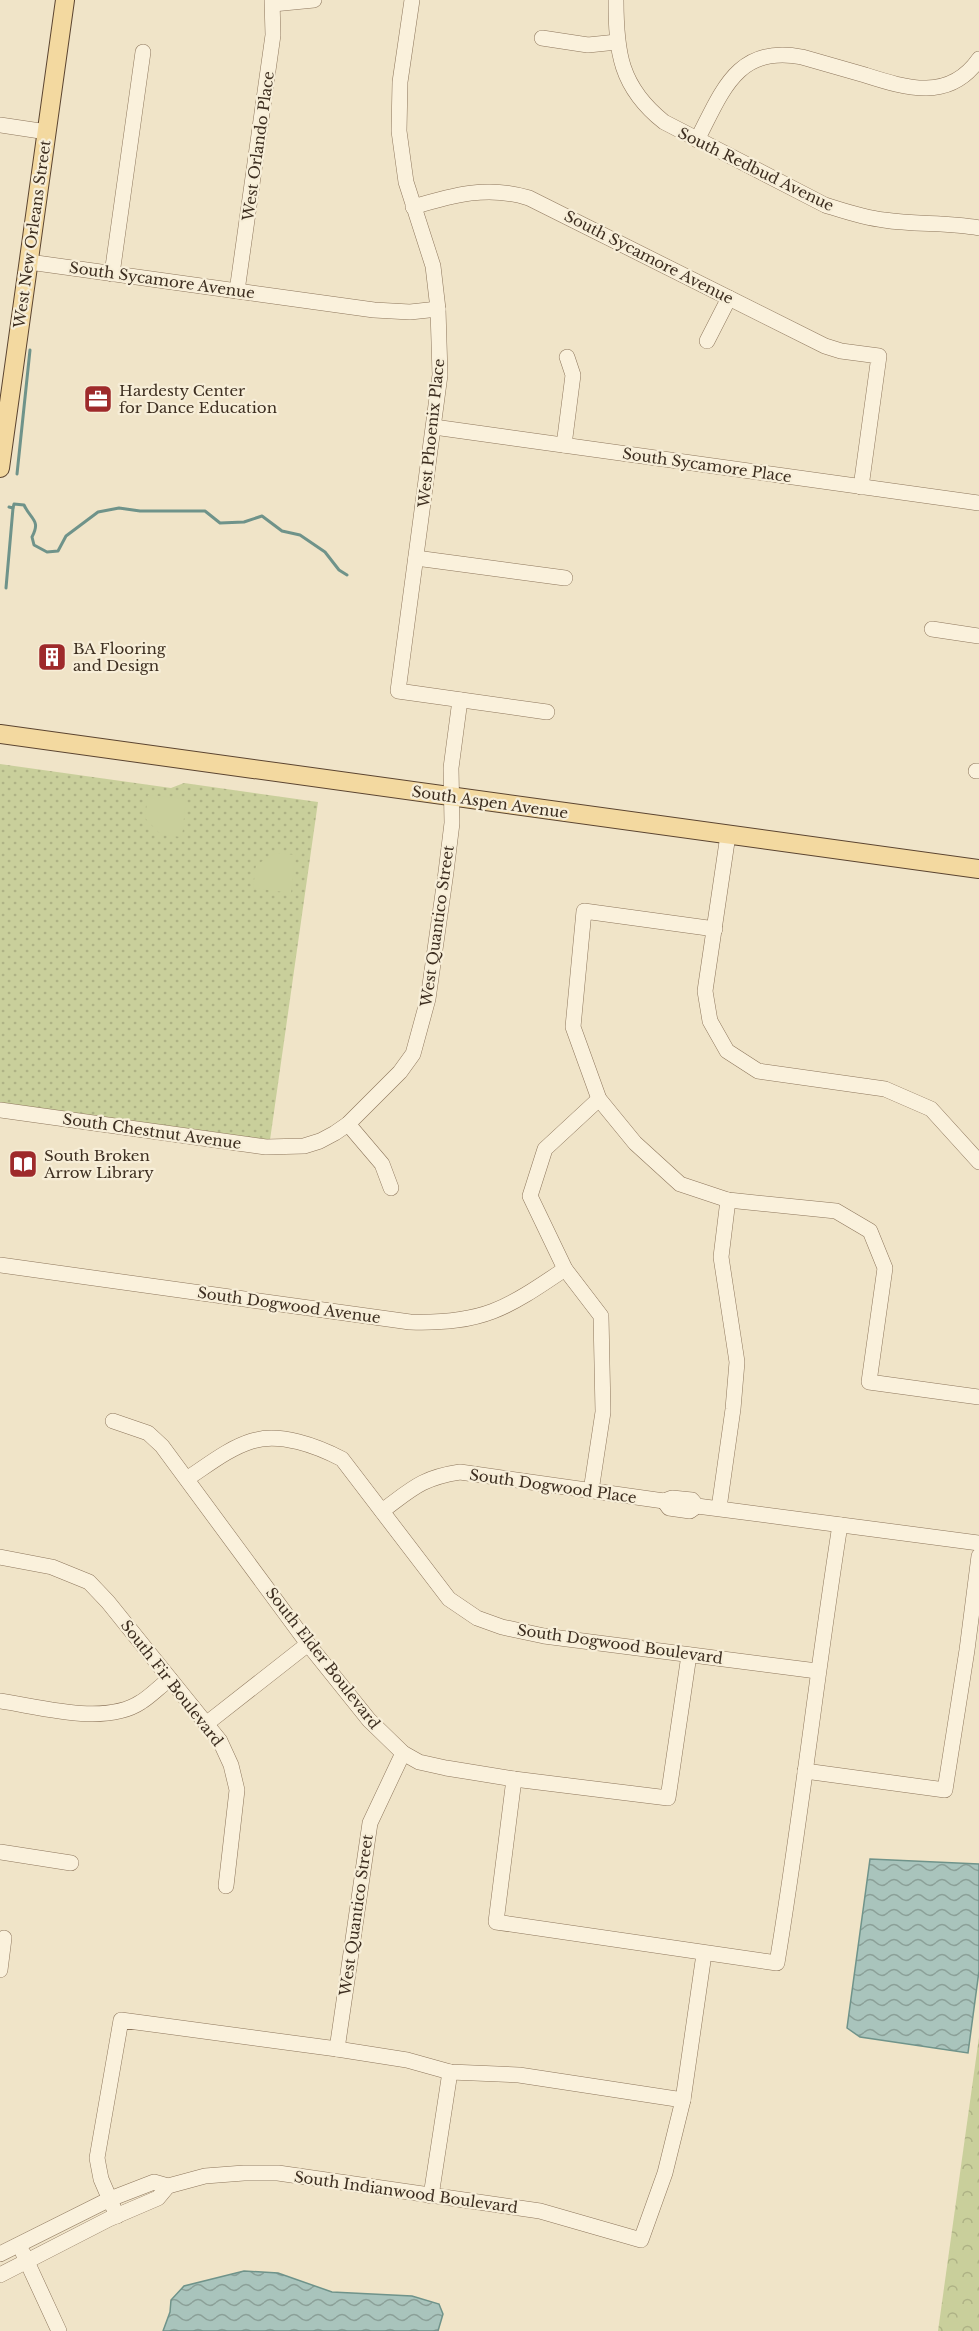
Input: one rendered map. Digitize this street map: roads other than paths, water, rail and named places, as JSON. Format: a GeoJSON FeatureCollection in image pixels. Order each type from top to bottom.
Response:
{"type":"FeatureCollection","features":[{"type":"Feature","properties":{"kind":"main road","name":"West New Orleans Street"},"geometry":{"type":"LineString","coordinates":[[0,468],[65,0]]}},
{"type":"Feature","properties":{"kind":"main road","name":"South Aspen Avenue"},"geometry":{"type":"LineString","coordinates":[[0,734],[979,869]]}},
{"type":"Feature","properties":{"kind":"street"},"geometry":{"type":"LineString","coordinates":[[272,2],[314,0]]}},
{"type":"Feature","properties":{"kind":"street","name":"West Phoenix Place"},"geometry":{"type":"LineString","coordinates":[[412,0],[399,108],[402,157],[413,207],[433,266],[438,309],[440,375],[398,691],[459,700]]}},
{"type":"Feature","properties":{"kind":"street","name":"South Redbud Avenue"},"geometry":{"type":"LineString","coordinates":[[616,0],[616,42],[630,85],[645,105],[664,122],[825,205],[851,214],[885,221],[954,224],[979,228]]}},
{"type":"Feature","properties":{"kind":"street","name":"West Orlando Place"},"geometry":{"type":"LineString","coordinates":[[237,291],[273,35],[272,2]]}},
{"type":"Feature","properties":{"kind":"street"},"geometry":{"type":"LineString","coordinates":[[542,38],[588,45],[616,42]]}},
{"type":"Feature","properties":{"kind":"street"},"geometry":{"type":"LineString","coordinates":[[112,274],[143,52]]}},
{"type":"Feature","properties":{"kind":"street"},"geometry":{"type":"LineString","coordinates":[[697,140],[723,88],[731,77],[745,65],[770,55],[789,54],[902,86],[922,89],[951,83],[962,76],[979,58]]}},
{"type":"Feature","properties":{"kind":"street"},"geometry":{"type":"LineString","coordinates":[[0,125],[47,132]]}},
{"type":"Feature","properties":{"kind":"street","name":"South Sycamore Avenue"},"geometry":{"type":"LineString","coordinates":[[413,207],[466,193],[494,191],[520,195],[542,203],[825,346],[841,351],[879,356],[861,487]]}},
{"type":"Feature","properties":{"kind":"street","name":"South Sycamore Avenue"},"geometry":{"type":"LineString","coordinates":[[28,262],[374,310],[410,312],[438,309]]}},
{"type":"Feature","properties":{"kind":"street"},"geometry":{"type":"LineString","coordinates":[[707,340],[729,298]]}},
{"type":"Feature","properties":{"kind":"street"},"geometry":{"type":"LineString","coordinates":[[564,445],[573,375],[567,357]]}},
{"type":"Feature","properties":{"kind":"street","name":"South Sycamore Place"},"geometry":{"type":"LineString","coordinates":[[434,427],[979,503]]}},
{"type":"Feature","properties":{"kind":"street"},"geometry":{"type":"LineString","coordinates":[[416,558],[565,578]]}},
{"type":"Feature","properties":{"kind":"street"},"geometry":{"type":"LineString","coordinates":[[932,628],[979,636]]}},
{"type":"Feature","properties":{"kind":"street"},"geometry":{"type":"LineString","coordinates":[[459,700],[547,712]]}},
{"type":"Feature","properties":{"kind":"street","name":"West Quantico Street"},"geometry":{"type":"LineString","coordinates":[[304,1146],[320,1141],[348,1124],[400,1071],[413,1052],[428,999],[452,823],[451,768],[459,700]]}},
{"type":"Feature","properties":{"kind":"street"},"geometry":{"type":"LineString","coordinates":[[728,835],[705,991],[710,1020],[728,1051],[758,1071],[885,1089],[931,1109],[978,1157]]}},
{"type":"Feature","properties":{"kind":"street"},"geometry":{"type":"LineString","coordinates":[[715,929],[584,911],[573,1027],[599,1099],[635,1143],[680,1184],[728,1200],[836,1211],[870,1231],[885,1268],[869,1382],[979,1397]]}},
{"type":"Feature","properties":{"kind":"street"},"geometry":{"type":"LineString","coordinates":[[591,1491],[603,1412],[601,1316],[565,1269],[530,1196],[545,1149],[599,1099]]}},
{"type":"Feature","properties":{"kind":"street","name":"South Chestnut Avenue"},"geometry":{"type":"LineString","coordinates":[[0,1110],[266,1147],[304,1146]]}},
{"type":"Feature","properties":{"kind":"street"},"geometry":{"type":"LineString","coordinates":[[348,1124],[382,1164],[391,1188]]}},
{"type":"Feature","properties":{"kind":"street"},"geometry":{"type":"LineString","coordinates":[[719,1508],[733,1409],[736,1362],[721,1257],[728,1200]]}},
{"type":"Feature","properties":{"kind":"street","name":"South Dogwood Avenue"},"geometry":{"type":"LineString","coordinates":[[0,1265],[410,1322],[436,1323],[468,1319],[500,1310],[565,1269]]}},
{"type":"Feature","properties":{"kind":"street","name":"South Elder Boulevard"},"geometry":{"type":"LineString","coordinates":[[113,1421],[148,1433],[162,1446],[188,1478],[308,1644],[369,1720],[403,1753],[419,1762],[514,1779],[668,1798],[689,1655]]}},
{"type":"Feature","properties":{"kind":"street","name":"South Dogwood Boulevard"},"geometry":{"type":"LineString","coordinates":[[188,1478],[224,1454],[254,1440],[282,1439],[317,1446],[342,1459],[449,1599],[477,1618],[502,1627],[544,1636],[817,1671]]}},
{"type":"Feature","properties":{"kind":"street","name":"South Dogwood Place"},"geometry":{"type":"LineString","coordinates":[[382,1511],[423,1480],[460,1472],[664,1501],[672,1498],[692,1500],[697,1506],[979,1543]]}},
{"type":"Feature","properties":{"kind":"street"},"geometry":{"type":"LineString","coordinates":[[514,1779],[496,1922],[777,1963],[817,1671],[840,1526]]}},
{"type":"Feature","properties":{"kind":"street"},"geometry":{"type":"LineString","coordinates":[[805,1771],[945,1790],[973,1651],[979,1556]]}},
{"type":"Feature","properties":{"kind":"street","name":"South Fir Boulevard"},"geometry":{"type":"LineString","coordinates":[[0,1557],[52,1567],[89,1582],[108,1602],[220,1741],[231,1765],[237,1790],[226,1886]]}},
{"type":"Feature","properties":{"kind":"street"},"geometry":{"type":"LineString","coordinates":[[206,1724],[308,1644]]}},
{"type":"Feature","properties":{"kind":"street"},"geometry":{"type":"LineString","coordinates":[[0,1701],[96,1715],[121,1711],[140,1703],[170,1679]]}},
{"type":"Feature","properties":{"kind":"street","name":"West Quantico Street"},"geometry":{"type":"LineString","coordinates":[[337,2049],[370,1823],[403,1753]]}},
{"type":"Feature","properties":{"kind":"street"},"geometry":{"type":"LineString","coordinates":[[0,1852],[71,1863]]}},
{"type":"Feature","properties":{"kind":"street"},"geometry":{"type":"LineString","coordinates":[[0,1970],[4,1938]]}},
{"type":"Feature","properties":{"kind":"street"},"geometry":{"type":"LineString","coordinates":[[117,2216],[101,2179],[97,2158],[121,2020],[407,2060],[450,2072],[519,2075],[683,2100],[704,1954]]}},
{"type":"Feature","properties":{"kind":"street"},"geometry":{"type":"LineString","coordinates":[[432,2196],[450,2072]]}},
{"type":"Feature","properties":{"kind":"street","name":"South Indianwood Boulevard"},"geometry":{"type":"LineString","coordinates":[[0,2254],[110,2199],[154,2182],[168,2186],[205,2176],[244,2173],[278,2174],[540,2211],[641,2240],[665,2173],[683,2100]]}},
{"type":"Feature","properties":{"kind":"street","name":"South Indianwood Boulevard"},"geometry":{"type":"LineString","coordinates":[[0,2275],[158,2198],[168,2186]]}},
{"type":"Feature","properties":{"kind":"street"},"geometry":{"type":"LineString","coordinates":[[18,2246],[59,2331]]}},
{"type":"Feature","properties":{"kind":"water"},"geometry":{"type":"Polygon","coordinates":[[[870,1859],[979,1864],[979,1971],[968,2053],[860,2037],[847,2028],[870,1859]]]}},
{"type":"Feature","properties":{"kind":"water"},"geometry":{"type":"Polygon","coordinates":[[[244,2271],[278,2273],[332,2292],[412,2296],[439,2304],[443,2314],[438,2331],[163,2331],[170,2312],[171,2300],[184,2286],[244,2271]]]}},
{"type":"Feature","properties":{"kind":"waterway"},"geometry":{"type":"LineString","coordinates":[[17,474],[30,350]]}},
{"type":"Feature","properties":{"kind":"waterway"},"geometry":{"type":"LineString","coordinates":[[9,507],[13,508],[14,504],[24,505],[35,523],[36,527],[32,537],[34,545],[47,552],[58,551],[66,536],[98,512],[119,508],[140,511],[205,511],[220,523],[244,522],[262,516],[282,531],[300,535],[325,552],[339,570],[347,575]]}},
{"type":"Feature","properties":{"kind":"waterway"},"geometry":{"type":"LineString","coordinates":[[6,588],[13,508]]}},
{"type":"Feature","properties":{"kind":"place","name":"Hardesty Center for Dance Education"},"geometry":{"type":"Point","coordinates":[98,399]}},
{"type":"Feature","properties":{"kind":"place","name":"BA Flooring and Design"},"geometry":{"type":"Point","coordinates":[52,657]}},
{"type":"Feature","properties":{"kind":"place","name":"South Broken Arrow Library"},"geometry":{"type":"Point","coordinates":[23,1164]}}]}
